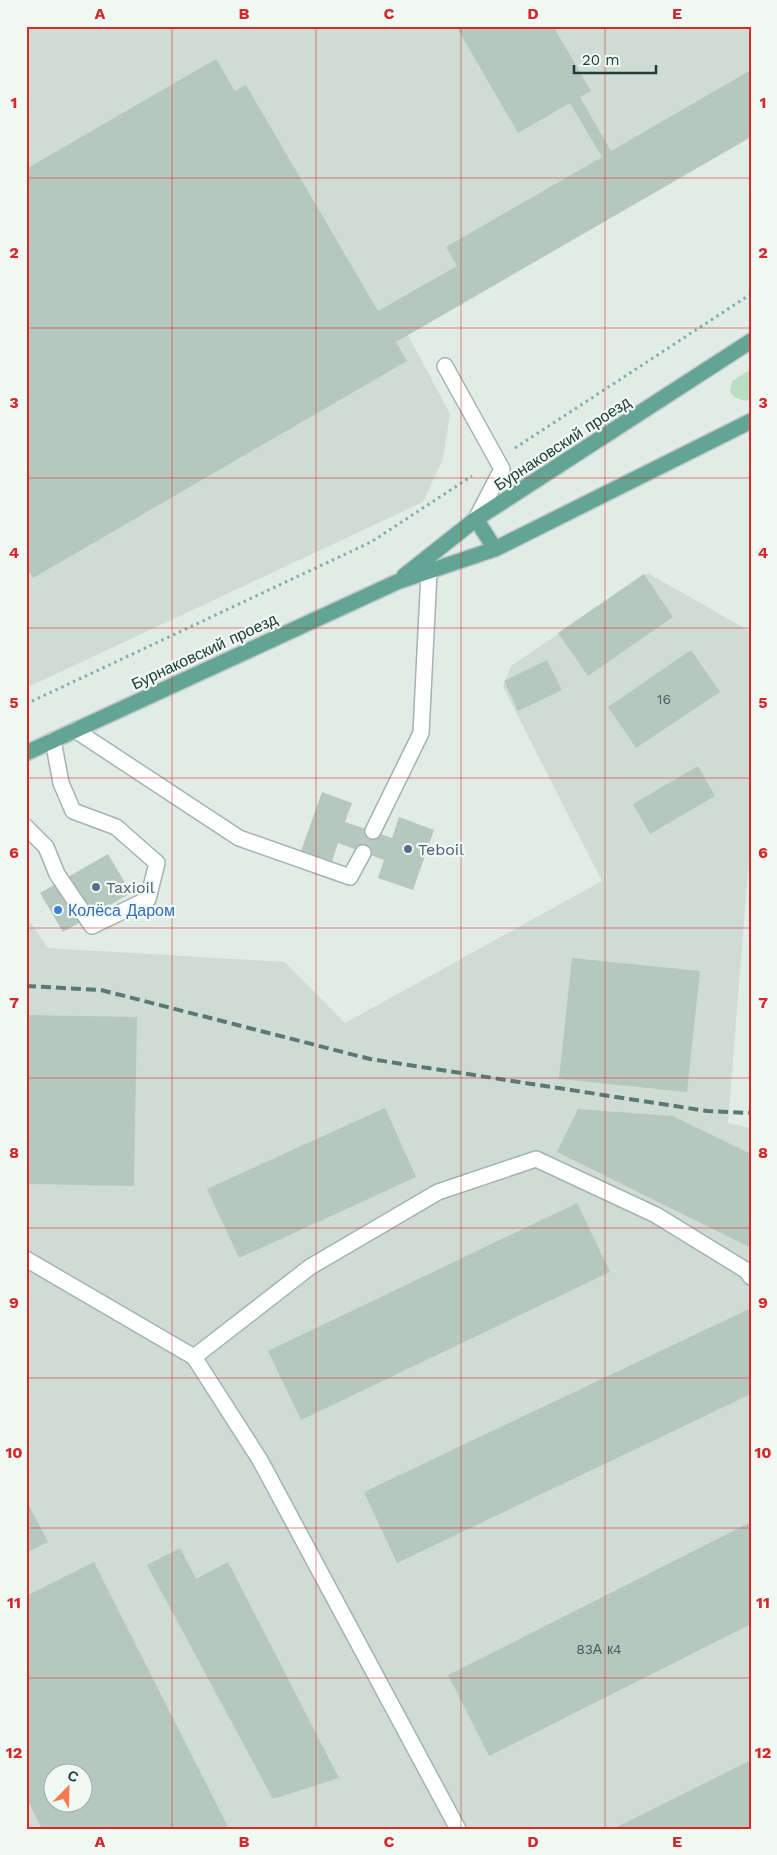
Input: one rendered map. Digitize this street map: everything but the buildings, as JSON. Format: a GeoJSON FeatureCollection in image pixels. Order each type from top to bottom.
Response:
{"type":"FeatureCollection","features":[{"type":"Feature","properties":{"kind":"main road","name":"Бурнаковский проезд"},"geometry":{"type":"LineString","coordinates":[[397,582],[476,519],[751,341]]}},
{"type":"Feature","properties":{"kind":"main road","name":"Бурнаковский проезд"},"geometry":{"type":"LineString","coordinates":[[26,754],[397,582],[495,549],[751,422]]}},
{"type":"Feature","properties":{"kind":"main road"},"geometry":{"type":"LineString","coordinates":[[476,519],[495,549]]}},
{"type":"Feature","properties":{"kind":"lane"},"geometry":{"type":"LineString","coordinates":[[445,366],[502,469],[476,519]]}},
{"type":"Feature","properties":{"kind":"lane"},"geometry":{"type":"LineString","coordinates":[[373,831],[421,733],[428,572]]}},
{"type":"Feature","properties":{"kind":"lane"},"geometry":{"type":"LineString","coordinates":[[75,730],[239,838],[350,877],[363,853]]}},
{"type":"Feature","properties":{"kind":"lane"},"geometry":{"type":"LineString","coordinates":[[26,827],[46,847],[56,874],[92,926],[148,899],[157,863],[116,826],[73,811],[61,783],[53,740]]}},
{"type":"Feature","properties":{"kind":"lane"},"geometry":{"type":"LineString","coordinates":[[194,1357],[310,1267],[438,1192],[536,1159],[656,1215],[747,1271],[751,1277]]}},
{"type":"Feature","properties":{"kind":"lane"},"geometry":{"type":"LineString","coordinates":[[26,1259],[194,1357],[260,1460],[458,1829]]}},
{"type":"Feature","properties":{"kind":"path"},"geometry":{"type":"LineString","coordinates":[[26,704],[371,542],[751,294]]}},
{"type":"Feature","properties":{"kind":"shaded area"},"geometry":{"type":"Polygon","coordinates":[[[26,26],[751,26],[751,128],[405,329],[450,414],[443,459],[423,502],[26,688],[26,26]]]}},
{"type":"Feature","properties":{"kind":"shaded area"},"geometry":{"type":"Polygon","coordinates":[[[648,573],[751,632],[751,831],[728,1123],[751,1128],[751,1829],[26,1829],[26,915],[48,948],[285,962],[345,1023],[602,881],[503,687],[511,666],[648,573]]]}},
{"type":"Feature","properties":{"kind":"green space"},"geometry":{"type":"Polygon","coordinates":[[[751,369],[751,398],[745,401],[734,397],[730,392],[732,381],[751,369]]]}},
{"type":"Feature","properties":{"kind":"tunnel"},"geometry":{"type":"LineString","coordinates":[[363,853],[373,831]]}},
{"type":"Feature","properties":{"kind":"railway"},"geometry":{"type":"LineString","coordinates":[[26,986],[101,990],[370,1059],[707,1111],[751,1113]]}},
{"type":"Feature","properties":{"kind":"place","name":"Teboil"},"geometry":{"type":"Point","coordinates":[408,849]}},
{"type":"Feature","properties":{"kind":"place","name":"Taxioil"},"geometry":{"type":"Point","coordinates":[96,887]}},
{"type":"Feature","properties":{"kind":"place","name":"Колёса Даром"},"geometry":{"type":"Point","coordinates":[58,910]}}]}
